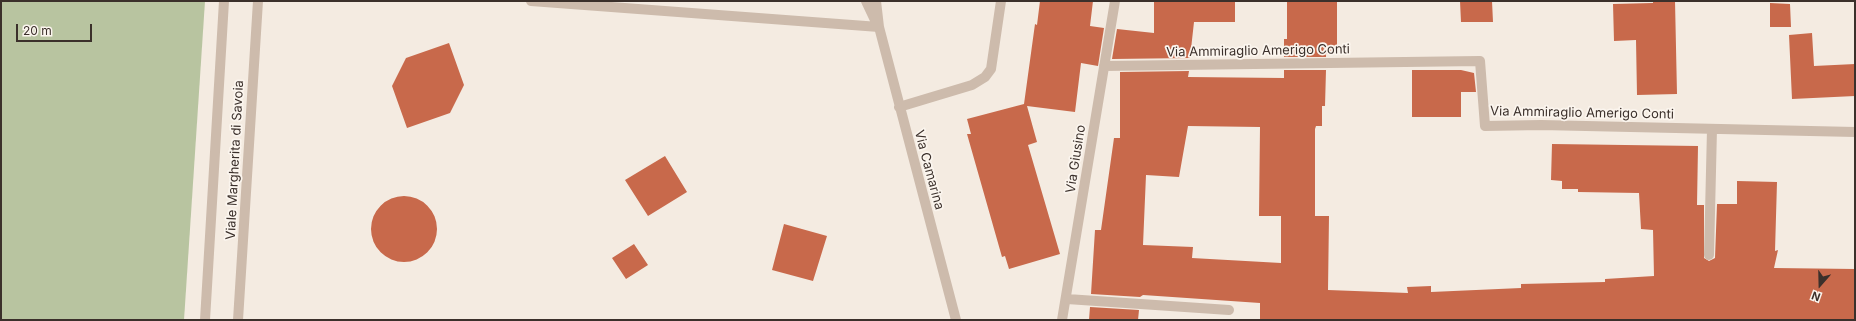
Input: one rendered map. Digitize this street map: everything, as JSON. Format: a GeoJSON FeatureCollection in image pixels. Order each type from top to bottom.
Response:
{"type":"FeatureCollection","features":[{"type":"Feature","properties":{"kind":"street","name":"Viale Margherita di Savoia"},"geometry":{"type":"LineString","coordinates":[[205,320],[224,1]]}},
{"type":"Feature","properties":{"kind":"street","name":"Viale Margherita di Savoia"},"geometry":{"type":"LineString","coordinates":[[238,320],[258,1]]}},
{"type":"Feature","properties":{"kind":"street"},"geometry":{"type":"LineString","coordinates":[[531,1],[878,27]]}},
{"type":"Feature","properties":{"kind":"street","name":"Via Camarina"},"geometry":{"type":"LineString","coordinates":[[866,1],[878,27],[956,320]]}},
{"type":"Feature","properties":{"kind":"street","name":"Via Camarina"},"geometry":{"type":"LineString","coordinates":[[876,1],[878,27]]}},
{"type":"Feature","properties":{"kind":"street"},"geometry":{"type":"LineString","coordinates":[[899,107],[972,85],[985,77],[991,69],[1001,1]]}},
{"type":"Feature","properties":{"kind":"street","name":"Via Giusino"},"geometry":{"type":"LineString","coordinates":[[1062,320],[1115,1]]}},
{"type":"Feature","properties":{"kind":"street","name":"Via Ammiraglio Amerigo Conti"},"geometry":{"type":"LineString","coordinates":[[1104,66],[1480,61],[1485,126],[1541,125],[1855,132]]}},
{"type":"Feature","properties":{"kind":"street"},"geometry":{"type":"LineString","coordinates":[[1709,255],[1712,129]]}},
{"type":"Feature","properties":{"kind":"street"},"geometry":{"type":"LineString","coordinates":[[1066,298],[1229,310]]}},
{"type":"Feature","properties":{"kind":"green space"},"geometry":{"type":"Polygon","coordinates":[[[1,1],[205,1],[184,320],[1,320],[1,1]]]}},
{"type":"Feature","properties":{"kind":"building"},"geometry":{"type":"Polygon","coordinates":[[[1040,1],[1093,1],[1090,26],[1104,28],[1098,66],[1081,63],[1075,112],[1027,106],[1037,142],[1028,145],[1060,254],[1009,269],[1005,256],[1002,257],[967,134],[971,134],[967,119],[1024,104],[1035,24],[1037,25],[1040,1]]]}},
{"type":"Feature","properties":{"kind":"building"},"geometry":{"type":"Polygon","coordinates":[[[1154,1],[1235,1],[1235,22],[1194,22],[1190,58],[1112,59],[1117,29],[1154,33],[1154,1]]]}},
{"type":"Feature","properties":{"kind":"building"},"geometry":{"type":"Polygon","coordinates":[[[1287,1],[1337,1],[1337,54],[1326,54],[1326,57],[1284,57],[1284,39],[1287,39],[1287,1]]]}},
{"type":"Feature","properties":{"kind":"building"},"geometry":{"type":"Polygon","coordinates":[[[1460,1],[1492,1],[1493,22],[1461,22],[1460,1]]]}},
{"type":"Feature","properties":{"kind":"building"},"geometry":{"type":"Polygon","coordinates":[[[1653,1],[1675,1],[1677,94],[1637,95],[1636,40],[1614,41],[1613,4],[1653,3],[1653,1]]]}},
{"type":"Feature","properties":{"kind":"building"},"geometry":{"type":"Polygon","coordinates":[[[1770,3],[1790,4],[1791,27],[1770,27],[1770,3]]]}},
{"type":"Feature","properties":{"kind":"building"},"geometry":{"type":"Polygon","coordinates":[[[1812,33],[1814,66],[1855,64],[1855,96],[1792,99],[1789,35],[1812,33]]]}},
{"type":"Feature","properties":{"kind":"building"},"geometry":{"type":"Polygon","coordinates":[[[449,43],[464,85],[450,113],[407,128],[392,86],[406,58],[449,43]]]}},
{"type":"Feature","properties":{"kind":"building"},"geometry":{"type":"Polygon","coordinates":[[[1284,70],[1326,70],[1325,106],[1322,106],[1322,126],[1316,126],[1315,129],[1315,216],[1329,216],[1328,290],[1408,293],[1407,287],[1431,286],[1431,292],[1521,288],[1521,284],[1605,282],[1605,279],[1654,276],[1653,230],[1641,229],[1639,193],[1578,192],[1578,189],[1562,189],[1562,181],[1551,180],[1552,144],[1698,146],[1697,205],[1704,205],[1704,258],[1709,261],[1715,258],[1717,204],[1737,204],[1737,181],[1777,182],[1775,251],[1778,250],[1774,268],[1855,269],[1855,320],[1260,320],[1260,303],[1143,295],[1140,297],[1091,294],[1095,230],[1101,230],[1114,138],[1120,138],[1120,72],[1189,71],[1188,77],[1284,78],[1284,70]],[[1188,126],[1179,177],[1146,175],[1143,245],[1193,247],[1192,258],[1281,263],[1281,216],[1259,216],[1260,127],[1188,126]]]}},
{"type":"Feature","properties":{"kind":"building"},"geometry":{"type":"Polygon","coordinates":[[[1412,70],[1461,70],[1474,73],[1476,92],[1461,92],[1461,117],[1412,117],[1412,70]]]}},
{"type":"Feature","properties":{"kind":"building"},"geometry":{"type":"Polygon","coordinates":[[[665,156],[687,192],[648,216],[625,180],[665,156]]]}},
{"type":"Feature","properties":{"kind":"building"},"geometry":{"type":"Polygon","coordinates":[[[404,196],[417,198],[427,206],[435,216],[437,229],[435,242],[427,252],[417,260],[404,262],[391,260],[381,252],[373,242],[371,229],[373,216],[381,206],[391,198],[404,196]]]}},
{"type":"Feature","properties":{"kind":"building"},"geometry":{"type":"Polygon","coordinates":[[[784,224],[827,236],[813,281],[772,270],[784,224]]]}},
{"type":"Feature","properties":{"kind":"building"},"geometry":{"type":"Polygon","coordinates":[[[634,244],[648,265],[626,279],[612,258],[634,244]]]}},
{"type":"Feature","properties":{"kind":"building"},"geometry":{"type":"Polygon","coordinates":[[[1090,307],[1139,310],[1138,320],[1089,320],[1090,307]]]}}]}
